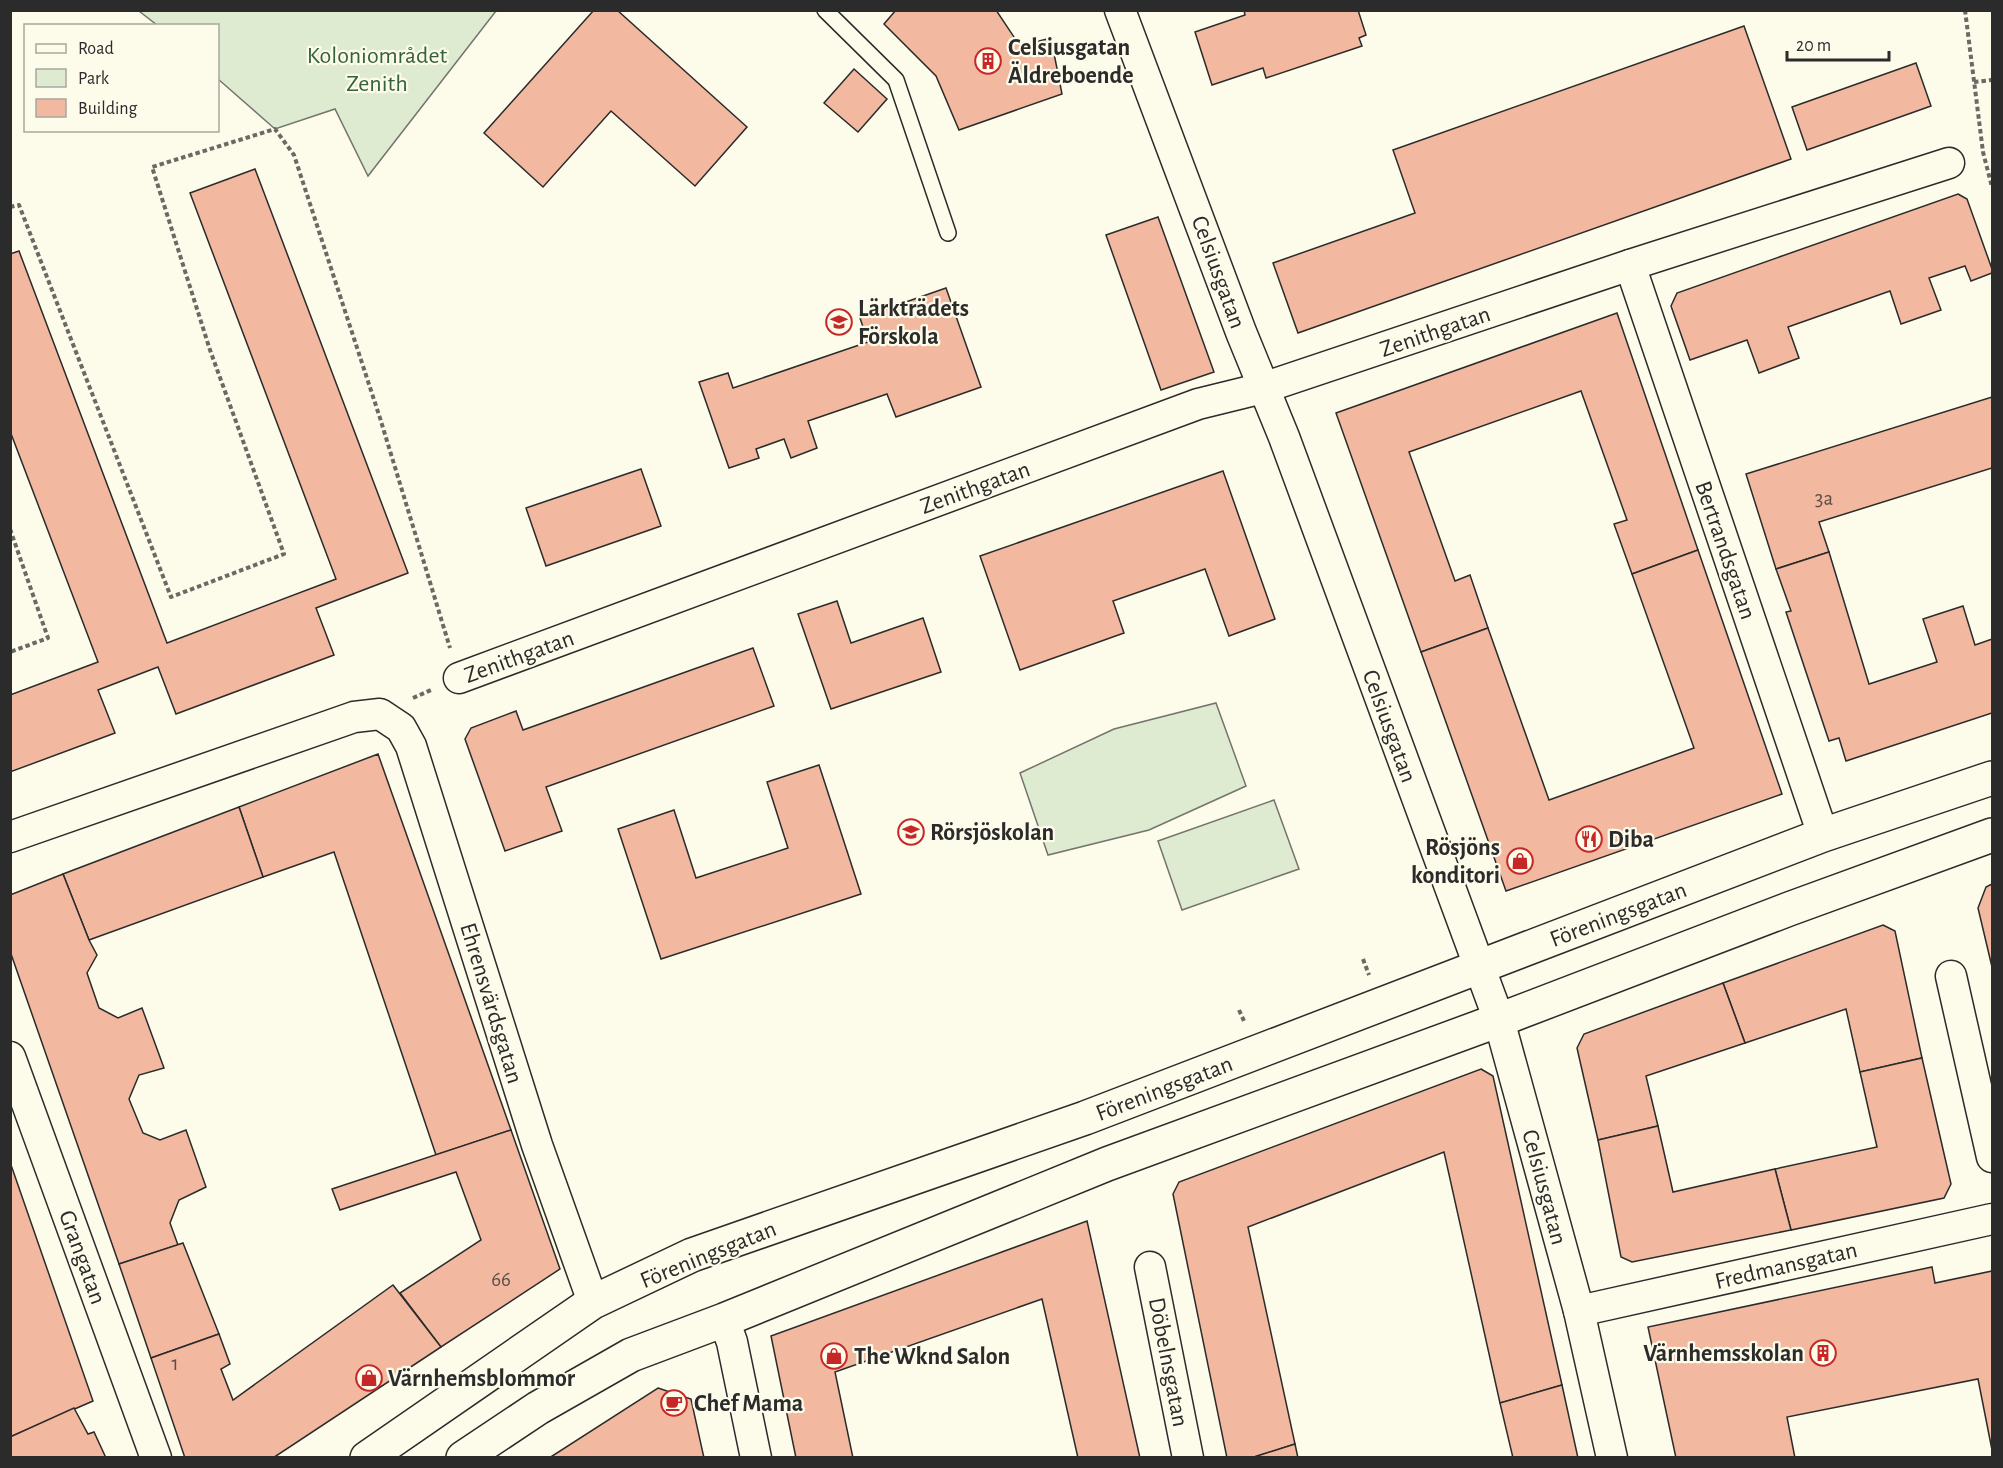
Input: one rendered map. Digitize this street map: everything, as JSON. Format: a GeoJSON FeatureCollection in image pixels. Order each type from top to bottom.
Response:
{"type":"FeatureCollection","features":[{"type":"Feature","properties":{"kind":"street","name":"Celsiusgatan"},"geometry":{"type":"LineString","coordinates":[[1120,10],[1263,388],[1284,437],[1499,1020],[1579,1311],[1612,1458]]}},
{"type":"Feature","properties":{"kind":"street","name":"Zenithgatan"},"geometry":{"type":"LineString","coordinates":[[459,678],[1190,407],[1263,388],[1630,265],[1948,163]]}},
{"type":"Feature","properties":{"kind":"street","name":"Bertrandsgatan"},"geometry":{"type":"LineString","coordinates":[[1630,265],[1823,835]]}},
{"type":"Feature","properties":{"kind":"street"},"geometry":{"type":"LineString","coordinates":[[10,837],[354,717],[380,714]]}},
{"type":"Feature","properties":{"kind":"street","name":"Ehrensvärdsgatan"},"geometry":{"type":"LineString","coordinates":[[380,714],[401,728],[411,746],[537,1144],[593,1302]]}},
{"type":"Feature","properties":{"kind":"street","name":"Föreningsgatan"},"geometry":{"type":"LineString","coordinates":[[367,1458],[593,1302],[692,1255],[1085,1118],[1823,835],[1992,778]]}},
{"type":"Feature","properties":{"kind":"street"},"geometry":{"type":"LineString","coordinates":[[463,1458],[538,1408],[632,1355],[724,1320],[1107,1164],[1992,835]]}},
{"type":"Feature","properties":{"kind":"street"},"geometry":{"type":"LineString","coordinates":[[1951,976],[1992,1157]]}},
{"type":"Feature","properties":{"kind":"street","name":"Grangatan"},"geometry":{"type":"LineString","coordinates":[[10,1057],[156,1458]]}},
{"type":"Feature","properties":{"kind":"street","name":"Fredmansgatan"},"geometry":{"type":"LineString","coordinates":[[1579,1311],[1992,1219]]}},
{"type":"Feature","properties":{"kind":"street","name":"Döbelnsgatan"},"geometry":{"type":"LineString","coordinates":[[1150,1267],[1188,1458]]}},
{"type":"Feature","properties":{"kind":"street"},"geometry":{"type":"LineString","coordinates":[[724,1320],[732,1342],[756,1458]]}},
{"type":"Feature","properties":{"kind":"lane"},"geometry":{"type":"LineString","coordinates":[[825,10],[896,80],[948,233]]}},
{"type":"Feature","properties":{"kind":"path"},"geometry":{"type":"LineString","coordinates":[[1965,10],[1983,152],[1992,187]]}},
{"type":"Feature","properties":{"kind":"path"},"geometry":{"type":"LineString","coordinates":[[1974,82],[1992,80]]}},
{"type":"Feature","properties":{"kind":"path"},"geometry":{"type":"LineString","coordinates":[[10,207],[19,205],[171,597],[284,554],[210,350],[152,167],[275,129],[294,156],[380,418],[459,678]]}},
{"type":"Feature","properties":{"kind":"path"},"geometry":{"type":"LineString","coordinates":[[10,529],[48,638],[10,652]]}},
{"type":"Feature","properties":{"kind":"path","name":"Zenithgatan"},"geometry":{"type":"LineString","coordinates":[[380,714],[459,678]]}},
{"type":"Feature","properties":{"kind":"path"},"geometry":{"type":"LineString","coordinates":[[1239,1010],[1244,1022]]}},
{"type":"Feature","properties":{"kind":"green space","name":"Koloniområdet Zenith"},"geometry":{"type":"Polygon","coordinates":[[[139,11],[496,11],[368,176],[335,109],[275,129],[219,80],[219,24],[156,24],[139,11]]]}},
{"type":"Feature","properties":{"kind":"green space"},"geometry":{"type":"Polygon","coordinates":[[[1216,703],[1246,786],[1149,830],[1048,855],[1020,773],[1114,729],[1216,703]]]}},
{"type":"Feature","properties":{"kind":"green space"},"geometry":{"type":"Polygon","coordinates":[[[1274,800],[1299,869],[1182,910],[1158,841],[1274,800]]]}},
{"type":"Feature","properties":{"kind":"building"},"geometry":{"type":"Polygon","coordinates":[[[594,10],[617,10],[747,127],[695,186],[611,111],[543,187],[484,133],[594,10]]]}},
{"type":"Feature","properties":{"kind":"building","name":"Celsiusgatan Äldreboende"},"geometry":{"type":"Polygon","coordinates":[[[896,10],[996,10],[1020,46],[1051,38],[1062,94],[959,130],[936,76],[884,24],[896,10]]]}},
{"type":"Feature","properties":{"kind":"building"},"geometry":{"type":"Polygon","coordinates":[[[1244,10],[1358,10],[1366,35],[1359,38],[1362,46],[1266,78],[1263,68],[1212,85],[1195,32],[1245,15],[1244,10]]]}},
{"type":"Feature","properties":{"kind":"building"},"geometry":{"type":"Polygon","coordinates":[[[1744,26],[1791,159],[1298,333],[1273,263],[1415,213],[1393,150],[1744,26]]]}},
{"type":"Feature","properties":{"kind":"building"},"geometry":{"type":"Polygon","coordinates":[[[1916,63],[1931,106],[1807,150],[1792,107],[1916,63]]]}},
{"type":"Feature","properties":{"kind":"building"},"geometry":{"type":"Polygon","coordinates":[[[854,69],[887,99],[858,132],[824,103],[854,69]]]}},
{"type":"Feature","properties":{"kind":"building"},"geometry":{"type":"Polygon","coordinates":[[[255,169],[408,573],[316,608],[334,655],[176,714],[158,667],[98,690],[115,733],[10,772],[10,695],[98,662],[10,431],[10,254],[19,251],[167,643],[336,579],[190,193],[255,169]]]}},
{"type":"Feature","properties":{"kind":"building"},"geometry":{"type":"Polygon","coordinates":[[[1958,194],[1967,199],[1992,273],[1971,281],[1965,266],[1929,278],[1941,310],[1901,324],[1890,291],[1788,327],[1799,358],[1759,373],[1747,340],[1690,360],[1671,306],[1677,293],[1958,194]]]}},
{"type":"Feature","properties":{"kind":"building"},"geometry":{"type":"Polygon","coordinates":[[[1158,217],[1214,372],[1161,390],[1106,235],[1158,217]]]}},
{"type":"Feature","properties":{"kind":"building"},"geometry":{"type":"Polygon","coordinates":[[[946,288],[981,387],[896,417],[887,394],[808,421],[817,448],[791,458],[784,439],[756,449],[759,458],[729,468],[699,382],[728,373],[733,388],[868,342],[860,318],[946,288]]]}},
{"type":"Feature","properties":{"kind":"building"},"geometry":{"type":"Polygon","coordinates":[[[1617,313],[1698,550],[1632,574],[1614,524],[1627,520],[1581,391],[1409,452],[1455,581],[1470,575],[1488,628],[1421,652],[1336,413],[1617,313]]]}},
{"type":"Feature","properties":{"kind":"building"},"geometry":{"type":"Polygon","coordinates":[[[1992,397],[1992,468],[1819,522],[1829,552],[1776,569],[1746,474],[1992,397]]]}},
{"type":"Feature","properties":{"kind":"building"},"geometry":{"type":"Polygon","coordinates":[[[641,469],[661,526],[546,566],[526,508],[641,469]]]}},
{"type":"Feature","properties":{"kind":"building"},"geometry":{"type":"Polygon","coordinates":[[[1223,471],[1275,619],[1229,636],[1205,569],[1113,601],[1124,633],[1020,670],[980,556],[1223,471]]]}},
{"type":"Feature","properties":{"kind":"building"},"geometry":{"type":"Polygon","coordinates":[[[1698,550],[1782,794],[1506,891],[1421,652],[1488,628],[1549,800],[1694,748],[1632,574],[1698,550]]]}},
{"type":"Feature","properties":{"kind":"building"},"geometry":{"type":"Polygon","coordinates":[[[1829,552],[1869,684],[1937,662],[1923,619],[1963,606],[1975,645],[1992,639],[1992,713],[1846,761],[1839,738],[1829,741],[1786,612],[1791,611],[1776,569],[1829,552]]]}},
{"type":"Feature","properties":{"kind":"building"},"geometry":{"type":"Polygon","coordinates":[[[837,601],[851,643],[923,618],[941,672],[831,709],[798,614],[837,601]]]}},
{"type":"Feature","properties":{"kind":"building"},"geometry":{"type":"Polygon","coordinates":[[[753,648],[774,706],[546,787],[562,831],[505,851],[465,739],[471,728],[516,711],[523,730],[753,648]]]}},
{"type":"Feature","properties":{"kind":"building"},"geometry":{"type":"Polygon","coordinates":[[[378,754],[511,1130],[436,1155],[334,852],[263,877],[239,807],[378,754]]]}},
{"type":"Feature","properties":{"kind":"building"},"geometry":{"type":"Polygon","coordinates":[[[819,765],[861,894],[661,959],[618,829],[674,810],[696,878],[788,848],[767,782],[819,765]]]}},
{"type":"Feature","properties":{"kind":"building"},"geometry":{"type":"Polygon","coordinates":[[[239,807],[263,877],[89,940],[63,874],[239,807]]]}},
{"type":"Feature","properties":{"kind":"building"},"geometry":{"type":"Polygon","coordinates":[[[63,874],[97,955],[87,973],[99,1008],[118,1018],[142,1008],[164,1068],[139,1075],[129,1099],[143,1133],[160,1140],[186,1130],[206,1187],[179,1200],[170,1223],[178,1245],[119,1264],[10,951],[10,895],[63,874]]]}},
{"type":"Feature","properties":{"kind":"building"},"geometry":{"type":"Polygon","coordinates":[[[1992,884],[1992,967],[1978,908],[1986,887],[1992,884]]]}},
{"type":"Feature","properties":{"kind":"building"},"geometry":{"type":"Polygon","coordinates":[[[1883,925],[1895,931],[1922,1058],[1860,1072],[1846,1009],[1745,1043],[1723,983],[1883,925]]]}},
{"type":"Feature","properties":{"kind":"building"},"geometry":{"type":"Polygon","coordinates":[[[1723,983],[1745,1043],[1646,1076],[1658,1126],[1598,1140],[1577,1048],[1584,1034],[1723,983]]]}},
{"type":"Feature","properties":{"kind":"building"},"geometry":{"type":"Polygon","coordinates":[[[1922,1058],[1951,1184],[1944,1198],[1791,1230],[1775,1169],[1877,1147],[1860,1072],[1922,1058]]]}},
{"type":"Feature","properties":{"kind":"building"},"geometry":{"type":"Polygon","coordinates":[[[1481,1069],[1493,1076],[1562,1385],[1500,1403],[1444,1152],[1248,1227],[1295,1444],[1251,1458],[1227,1458],[1173,1194],[1179,1182],[1481,1069]]]}},
{"type":"Feature","properties":{"kind":"building"},"geometry":{"type":"Polygon","coordinates":[[[1658,1126],[1673,1192],[1775,1169],[1791,1230],[1632,1262],[1621,1257],[1598,1140],[1658,1126]]]}},
{"type":"Feature","properties":{"kind":"building"},"geometry":{"type":"Polygon","coordinates":[[[511,1130],[560,1269],[441,1347],[400,1293],[481,1240],[456,1172],[340,1210],[332,1189],[511,1130]]]}},
{"type":"Feature","properties":{"kind":"building"},"geometry":{"type":"Polygon","coordinates":[[[10,1162],[93,1401],[10,1437],[10,1162]]]}},
{"type":"Feature","properties":{"kind":"building"},"geometry":{"type":"Polygon","coordinates":[[[1087,1221],[1140,1458],[1078,1458],[1042,1299],[835,1372],[853,1458],[796,1458],[771,1336],[1087,1221]]]}},
{"type":"Feature","properties":{"kind":"building"},"geometry":{"type":"Polygon","coordinates":[[[183,1243],[219,1334],[151,1358],[119,1264],[183,1243]]]}},
{"type":"Feature","properties":{"kind":"building","name":"Värnhemsskolan"},"geometry":{"type":"Polygon","coordinates":[[[1932,1267],[1935,1283],[1992,1271],[1992,1450],[1978,1379],[1787,1417],[1795,1458],[1676,1458],[1648,1327],[1932,1267]]]}},
{"type":"Feature","properties":{"kind":"building"},"geometry":{"type":"Polygon","coordinates":[[[393,1285],[441,1347],[273,1458],[185,1458],[151,1358],[219,1334],[230,1364],[221,1369],[233,1400],[393,1285]]]}},
{"type":"Feature","properties":{"kind":"building"},"geometry":{"type":"Polygon","coordinates":[[[1562,1385],[1578,1458],[1513,1458],[1500,1403],[1562,1385]]]}},
{"type":"Feature","properties":{"kind":"building"},"geometry":{"type":"Polygon","coordinates":[[[658,1388],[691,1399],[704,1458],[549,1458],[658,1388]]]}},
{"type":"Feature","properties":{"kind":"building"},"geometry":{"type":"Polygon","coordinates":[[[74,1408],[88,1434],[94,1432],[106,1458],[10,1458],[10,1437],[74,1408]]]}},
{"type":"Feature","properties":{"kind":"building"},"geometry":{"type":"Polygon","coordinates":[[[1295,1444],[1298,1458],[1251,1458],[1295,1444]]]}},
{"type":"Feature","properties":{"kind":"place","name":"Celsiusgatan Äldreboende"},"geometry":{"type":"Point","coordinates":[988,61]}},
{"type":"Feature","properties":{"kind":"place","name":"Lärkträdets Förskola"},"geometry":{"type":"Point","coordinates":[839,322]}},
{"type":"Feature","properties":{"kind":"place","name":"Rörsjöskolan"},"geometry":{"type":"Point","coordinates":[911,832]}},
{"type":"Feature","properties":{"kind":"place","name":"Diba"},"geometry":{"type":"Point","coordinates":[1589,839]}},
{"type":"Feature","properties":{"kind":"place","name":"Rösjöns konditori"},"geometry":{"type":"Point","coordinates":[1520,861]}},
{"type":"Feature","properties":{"kind":"place","name":"Värnhemsskolan"},"geometry":{"type":"Point","coordinates":[1823,1353]}},
{"type":"Feature","properties":{"kind":"place","name":"The Wknd Salon"},"geometry":{"type":"Point","coordinates":[834,1356]}},
{"type":"Feature","properties":{"kind":"place","name":"Värnhemsblommor"},"geometry":{"type":"Point","coordinates":[369,1378]}},
{"type":"Feature","properties":{"kind":"place","name":"Chef Mama"},"geometry":{"type":"Point","coordinates":[674,1403]}}]}
